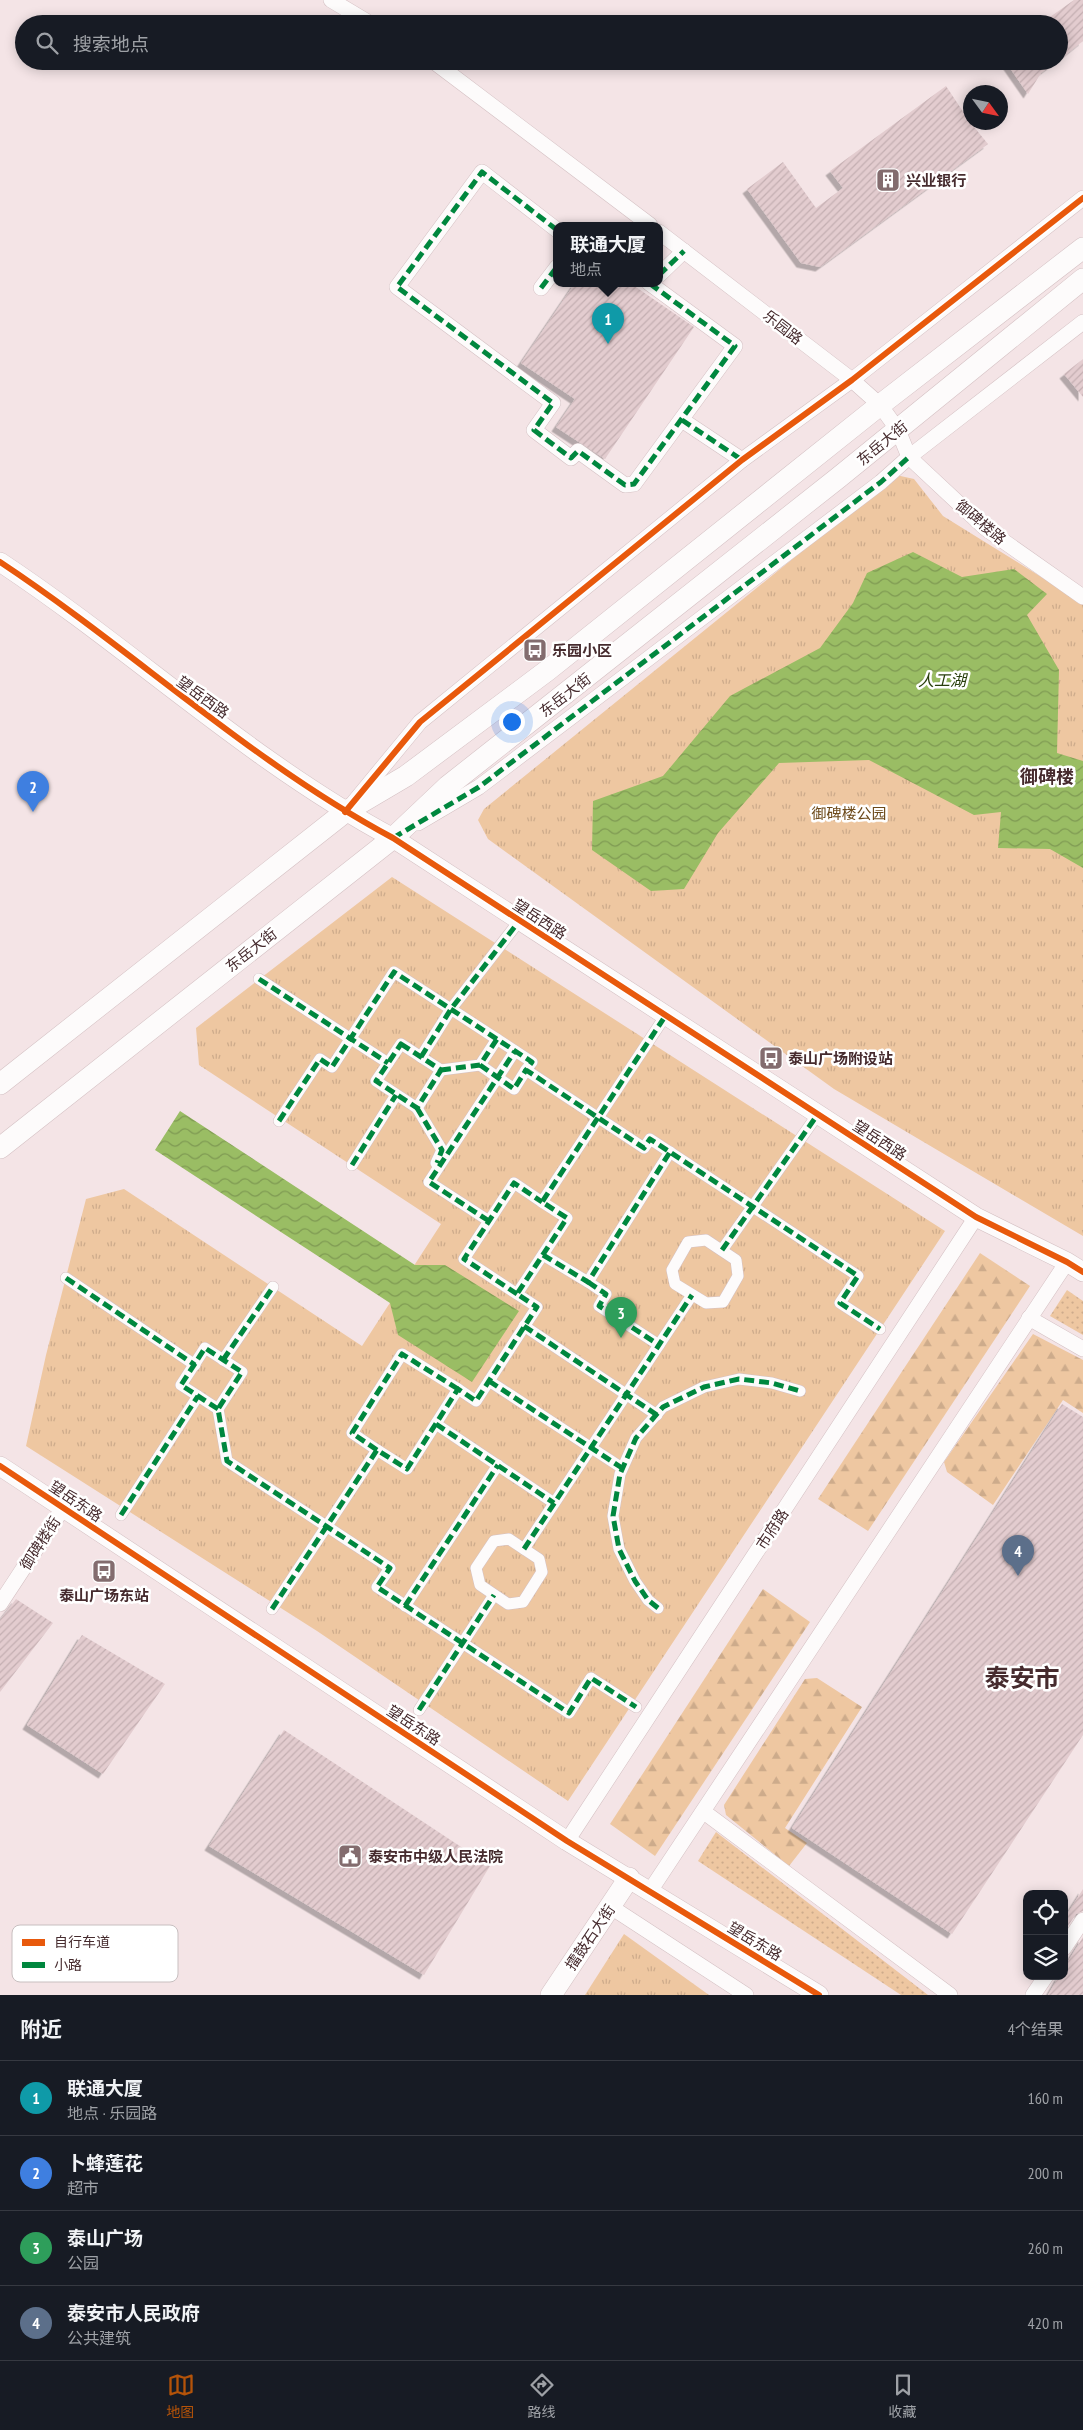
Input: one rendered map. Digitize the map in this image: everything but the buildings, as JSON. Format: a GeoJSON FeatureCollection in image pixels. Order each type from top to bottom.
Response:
{"type":"FeatureCollection","features":[{"type":"Feature","properties":{"kind":"main road","name":"东岳大街"},"geometry":{"type":"LineString","coordinates":[[0,1084],[346,812],[406,776],[548,670],[880,406],[1083,248]]}},
{"type":"Feature","properties":{"kind":"main road","name":"东岳大街"},"geometry":{"type":"LineString","coordinates":[[0,1148],[393,838],[448,786],[898,430],[1083,279]]}},
{"type":"Feature","properties":{"kind":"main road","name":"擂鼓石大街"},"geometry":{"type":"LineString","coordinates":[[551,1995],[630,1878]]}},
{"type":"Feature","properties":{"kind":"street"},"geometry":{"type":"LineString","coordinates":[[331,0],[355,15]]}},
{"type":"Feature","properties":{"kind":"street"},"geometry":{"type":"LineString","coordinates":[[445,70],[646,222]]}},
{"type":"Feature","properties":{"kind":"street"},"geometry":{"type":"LineString","coordinates":[[553,227],[482,172],[397,287],[553,404],[534,430],[571,458],[578,451],[625,485],[634,484],[735,346],[661,287]]}},
{"type":"Feature","properties":{"kind":"street"},"geometry":{"type":"LineString","coordinates":[[346,812],[420,722],[742,460],[852,380],[1083,198]]}},
{"type":"Feature","properties":{"kind":"street","name":"乐园路"},"geometry":{"type":"LineString","coordinates":[[663,235],[852,380],[880,406],[898,430]]}},
{"type":"Feature","properties":{"kind":"street"},"geometry":{"type":"LineString","coordinates":[[663,271],[684,251]]}},
{"type":"Feature","properties":{"kind":"street"},"geometry":{"type":"LineString","coordinates":[[542,288],[553,273]]}},
{"type":"Feature","properties":{"kind":"street"},"geometry":{"type":"LineString","coordinates":[[393,838],[479,787],[881,482],[909,457],[1083,322]]}},
{"type":"Feature","properties":{"kind":"street"},"geometry":{"type":"LineString","coordinates":[[682,420],[742,460]]}},
{"type":"Feature","properties":{"kind":"street","name":"御碑楼路"},"geometry":{"type":"LineString","coordinates":[[898,430],[909,457],[985,528],[1083,597]]}},
{"type":"Feature","properties":{"kind":"street","name":"望岳西路"},"geometry":{"type":"LineString","coordinates":[[0,562],[214,721],[346,812],[393,838],[976,1217],[1083,1272]]}},
{"type":"Feature","properties":{"kind":"street"},"geometry":{"type":"LineString","coordinates":[[421,1057],[451,1009],[520,920]]}},
{"type":"Feature","properties":{"kind":"street"},"geometry":{"type":"LineString","coordinates":[[279,1121],[320,1059],[332,1067],[394,972],[532,1062],[514,1089],[480,1065],[441,1070],[401,1044],[376,1082],[417,1108],[442,1150],[429,1182]]}},
{"type":"Feature","properties":{"kind":"street"},"geometry":{"type":"LineString","coordinates":[[259,979],[388,1063]]}},
{"type":"Feature","properties":{"kind":"street"},"geometry":{"type":"LineString","coordinates":[[542,1202],[666,1015]]}},
{"type":"Feature","properties":{"kind":"street"},"geometry":{"type":"LineString","coordinates":[[480,1065],[496,1039]]}},
{"type":"Feature","properties":{"kind":"street"},"geometry":{"type":"LineString","coordinates":[[429,1182],[515,1051]]}},
{"type":"Feature","properties":{"kind":"street"},"geometry":{"type":"LineString","coordinates":[[417,1108],[441,1070]]}},
{"type":"Feature","properties":{"kind":"street"},"geometry":{"type":"LineString","coordinates":[[526,1070],[644,1148],[650,1139],[858,1276],[840,1303],[880,1329]]}},
{"type":"Feature","properties":{"kind":"street"},"geometry":{"type":"LineString","coordinates":[[352,1165],[396,1095]]}},
{"type":"Feature","properties":{"kind":"street"},"geometry":{"type":"LineString","coordinates":[[722,1250],[818,1114]]}},
{"type":"Feature","properties":{"kind":"street"},"geometry":{"type":"LineString","coordinates":[[588,1282],[670,1152]]}},
{"type":"Feature","properties":{"kind":"street"},"geometry":{"type":"LineString","coordinates":[[429,1182],[489,1221]]}},
{"type":"Feature","properties":{"kind":"street"},"geometry":{"type":"LineString","coordinates":[[458,1389],[406,1469],[352,1433],[402,1354],[458,1389],[476,1401],[537,1307],[464,1259],[514,1184],[567,1218],[518,1294]]}},
{"type":"Feature","properties":{"kind":"street","name":"市府路"},"geometry":{"type":"LineString","coordinates":[[567,1841],[976,1217]]}},
{"type":"Feature","properties":{"kind":"street"},"geometry":{"type":"LineString","coordinates":[[706,1240],[736,1260],[738,1276],[723,1302],[706,1303],[692,1295],[674,1284],[672,1270],[688,1242],[706,1240]]}},
{"type":"Feature","properties":{"kind":"street"},"geometry":{"type":"LineString","coordinates":[[543,1255],[606,1294],[599,1306],[659,1345]]}},
{"type":"Feature","properties":{"kind":"street"},"geometry":{"type":"LineString","coordinates":[[650,1891],[1066,1262]]}},
{"type":"Feature","properties":{"kind":"street"},"geometry":{"type":"LineString","coordinates":[[66,1278],[195,1365]]}},
{"type":"Feature","properties":{"kind":"street"},"geometry":{"type":"LineString","coordinates":[[223,1360],[273,1287]]}},
{"type":"Feature","properties":{"kind":"street"},"geometry":{"type":"LineString","coordinates":[[524,1549],[692,1295]]}},
{"type":"Feature","properties":{"kind":"street"},"geometry":{"type":"LineString","coordinates":[[1029,1318],[1083,1349]]}},
{"type":"Feature","properties":{"kind":"street"},"geometry":{"type":"LineString","coordinates":[[524,1326],[656,1414]]}},
{"type":"Feature","properties":{"kind":"street"},"geometry":{"type":"LineString","coordinates":[[218,1409],[181,1385],[206,1348],[242,1372],[218,1409],[227,1461],[390,1568],[377,1588],[569,1712],[592,1678],[636,1707]]}},
{"type":"Feature","properties":{"kind":"street"},"geometry":{"type":"LineString","coordinates":[[658,1608],[648,1600],[635,1581],[619,1549],[613,1516],[622,1468],[636,1438],[663,1407],[704,1387],[739,1379],[772,1383],[800,1391]]}},
{"type":"Feature","properties":{"kind":"street"},"geometry":{"type":"LineString","coordinates":[[489,1381],[622,1468]]}},
{"type":"Feature","properties":{"kind":"street"},"geometry":{"type":"LineString","coordinates":[[121,1515],[198,1396]]}},
{"type":"Feature","properties":{"kind":"street"},"geometry":{"type":"LineString","coordinates":[[436,1424],[554,1503]]}},
{"type":"Feature","properties":{"kind":"street"},"geometry":{"type":"LineString","coordinates":[[272,1609],[377,1450]]}},
{"type":"Feature","properties":{"kind":"street"},"geometry":{"type":"LineString","coordinates":[[405,1606],[498,1465]]}},
{"type":"Feature","properties":{"kind":"street","name":"望岳东路"},"geometry":{"type":"LineString","coordinates":[[0,1466],[567,1841],[819,1995]]}},
{"type":"Feature","properties":{"kind":"street","name":"御碑楼街"},"geometry":{"type":"LineString","coordinates":[[0,1604],[63,1508]]}},
{"type":"Feature","properties":{"kind":"street"},"geometry":{"type":"LineString","coordinates":[[509,1540],[539,1558],[542,1572],[523,1602],[508,1604],[494,1595],[480,1585],[476,1568],[494,1541],[509,1540]]}},
{"type":"Feature","properties":{"kind":"street"},"geometry":{"type":"LineString","coordinates":[[419,1710],[494,1595]]}},
{"type":"Feature","properties":{"kind":"street"},"geometry":{"type":"LineString","coordinates":[[704,1812],[950,1995]]}},
{"type":"Feature","properties":{"kind":"street"},"geometry":{"type":"LineString","coordinates":[[611,1907],[746,1995]]}},
{"type":"Feature","properties":{"kind":"street"},"geometry":{"type":"LineString","coordinates":[[1068,1942],[1083,1920]]}},
{"type":"Feature","properties":{"kind":"street"},"geometry":{"type":"LineString","coordinates":[[1033,1995],[1043,1980]]}},
{"type":"Feature","properties":{"kind":"green space","name":"御碑楼公园"},"geometry":{"type":"Polygon","coordinates":[[[896,475],[914,479],[943,516],[1083,603],[1083,1236],[834,1089],[488,839],[478,820],[484,809],[896,475]]]}},
{"type":"Feature","properties":{"kind":"green space"},"geometry":{"type":"Polygon","coordinates":[[[392,877],[945,1231],[568,1801],[317,1631],[26,1446],[46,1355],[86,1199],[124,1189],[362,1346],[441,1224],[199,1065],[196,1028],[392,877]]]}},
{"type":"Feature","properties":{"kind":"green space"},"geometry":{"type":"Polygon","coordinates":[[[980,1253],[1030,1286],[868,1531],[818,1499],[980,1253]]]}},
{"type":"Feature","properties":{"kind":"green space"},"geometry":{"type":"Polygon","coordinates":[[[1067,1290],[1083,1301],[1083,1335],[1050,1316],[1067,1290]]]}},
{"type":"Feature","properties":{"kind":"green space"},"geometry":{"type":"Polygon","coordinates":[[[1033,1334],[1083,1360],[1083,1413],[1063,1400],[993,1505],[947,1472],[944,1462],[1033,1334]]]}},
{"type":"Feature","properties":{"kind":"green space"},"geometry":{"type":"Polygon","coordinates":[[[763,1589],[810,1622],[655,1856],[610,1824],[763,1589]]]}},
{"type":"Feature","properties":{"kind":"green space"},"geometry":{"type":"Polygon","coordinates":[[[817,1678],[862,1707],[785,1828],[807,1843],[789,1866],[726,1815],[724,1805],[805,1679],[817,1678]]]}},
{"type":"Feature","properties":{"kind":"green space"},"geometry":{"type":"Polygon","coordinates":[[[716,1832],[928,1995],[901,1995],[698,1861],[716,1832]]]}},
{"type":"Feature","properties":{"kind":"green space"},"geometry":{"type":"Polygon","coordinates":[[[624,1934],[709,1995],[585,1995],[624,1934]]]}},
{"type":"Feature","properties":{"kind":"water","name":"人工湖"},"geometry":{"type":"Polygon","coordinates":[[[913,552],[962,577],[1014,569],[1047,594],[1027,615],[1059,670],[1057,753],[1083,761],[1083,868],[1050,849],[998,848],[1001,812],[974,815],[869,760],[779,763],[718,833],[684,889],[651,891],[592,850],[593,801],[663,776],[730,696],[820,648],[853,603],[867,573],[913,552]]]}},
{"type":"Feature","properties":{"kind":"water"},"geometry":{"type":"Polygon","coordinates":[[[180,1111],[415,1265],[445,1265],[519,1311],[472,1382],[398,1335],[390,1303],[155,1150],[180,1111]]]}},
{"type":"Feature","properties":{"kind":"marked path"},"geometry":{"type":"LineString","coordinates":[[553,227],[482,172],[397,287],[553,403],[534,430],[571,458],[578,451],[625,485],[634,484],[735,346],[654,287]]}},
{"type":"Feature","properties":{"kind":"marked path"},"geometry":{"type":"LineString","coordinates":[[663,271],[684,251]]}},
{"type":"Feature","properties":{"kind":"marked path"},"geometry":{"type":"LineString","coordinates":[[541,288],[553,272]]}},
{"type":"Feature","properties":{"kind":"marked path"},"geometry":{"type":"LineString","coordinates":[[682,420],[742,460]]}},
{"type":"Feature","properties":{"kind":"marked path"},"geometry":{"type":"LineString","coordinates":[[393,838],[479,787],[881,482],[909,457]]}},
{"type":"Feature","properties":{"kind":"marked path"},"geometry":{"type":"LineString","coordinates":[[421,1057],[451,1009],[520,920]]}},
{"type":"Feature","properties":{"kind":"marked path"},"geometry":{"type":"LineString","coordinates":[[279,1121],[320,1059],[332,1067],[394,972],[532,1062],[526,1070],[644,1148],[650,1139],[858,1276],[840,1303],[880,1329]]}},
{"type":"Feature","properties":{"kind":"marked path"},"geometry":{"type":"LineString","coordinates":[[259,979],[388,1063]]}},
{"type":"Feature","properties":{"kind":"marked path"},"geometry":{"type":"LineString","coordinates":[[272,1609],[377,1450],[407,1469],[458,1389],[476,1401],[537,1307],[517,1294],[567,1218],[542,1202],[666,1015]]}},
{"type":"Feature","properties":{"kind":"marked path"},"geometry":{"type":"LineString","coordinates":[[441,1070],[480,1065],[497,1039]]}},
{"type":"Feature","properties":{"kind":"marked path"},"geometry":{"type":"LineString","coordinates":[[401,1044],[441,1070],[417,1108],[376,1081],[401,1044]]}},
{"type":"Feature","properties":{"kind":"marked path"},"geometry":{"type":"LineString","coordinates":[[489,1221],[429,1182],[515,1051]]}},
{"type":"Feature","properties":{"kind":"marked path"},"geometry":{"type":"LineString","coordinates":[[480,1065],[514,1089],[526,1070]]}},
{"type":"Feature","properties":{"kind":"marked path"},"geometry":{"type":"LineString","coordinates":[[352,1165],[396,1095]]}},
{"type":"Feature","properties":{"kind":"marked path"},"geometry":{"type":"LineString","coordinates":[[417,1108],[442,1150],[437,1163]]}},
{"type":"Feature","properties":{"kind":"marked path"},"geometry":{"type":"LineString","coordinates":[[722,1250],[818,1114]]}},
{"type":"Feature","properties":{"kind":"marked path"},"geometry":{"type":"LineString","coordinates":[[543,1255],[588,1282],[670,1152]]}},
{"type":"Feature","properties":{"kind":"marked path"},"geometry":{"type":"LineString","coordinates":[[517,1294],[464,1259],[514,1183],[542,1202]]}},
{"type":"Feature","properties":{"kind":"marked path"},"geometry":{"type":"LineString","coordinates":[[66,1278],[195,1365]]}},
{"type":"Feature","properties":{"kind":"marked path"},"geometry":{"type":"LineString","coordinates":[[588,1282],[606,1294],[599,1306],[659,1345]]}},
{"type":"Feature","properties":{"kind":"marked path"},"geometry":{"type":"LineString","coordinates":[[223,1360],[273,1287]]}},
{"type":"Feature","properties":{"kind":"marked path"},"geometry":{"type":"LineString","coordinates":[[524,1549],[692,1295]]}},
{"type":"Feature","properties":{"kind":"marked path"},"geometry":{"type":"LineString","coordinates":[[524,1326],[657,1415]]}},
{"type":"Feature","properties":{"kind":"marked path"},"geometry":{"type":"LineString","coordinates":[[218,1409],[181,1385],[205,1348],[242,1372],[218,1409],[227,1461],[390,1568],[377,1587],[569,1713],[591,1678],[636,1707]]}},
{"type":"Feature","properties":{"kind":"marked path"},"geometry":{"type":"LineString","coordinates":[[377,1450],[352,1433],[402,1354],[458,1389]]}},
{"type":"Feature","properties":{"kind":"marked path"},"geometry":{"type":"LineString","coordinates":[[658,1608],[648,1600],[635,1581],[619,1549],[613,1516],[620,1474],[636,1438],[663,1407],[704,1387],[739,1379],[772,1383],[800,1391]]}},
{"type":"Feature","properties":{"kind":"marked path"},"geometry":{"type":"LineString","coordinates":[[489,1381],[622,1468]]}},
{"type":"Feature","properties":{"kind":"marked path"},"geometry":{"type":"LineString","coordinates":[[121,1515],[198,1396]]}},
{"type":"Feature","properties":{"kind":"marked path"},"geometry":{"type":"LineString","coordinates":[[436,1424],[554,1503]]}},
{"type":"Feature","properties":{"kind":"marked path"},"geometry":{"type":"LineString","coordinates":[[405,1606],[498,1465]]}},
{"type":"Feature","properties":{"kind":"marked path"},"geometry":{"type":"LineString","coordinates":[[419,1710],[494,1595]]}},
{"type":"Feature","properties":{"kind":"cycle path"},"geometry":{"type":"LineString","coordinates":[[345,812],[420,722],[742,460],[852,380],[1083,198]]}},
{"type":"Feature","properties":{"kind":"cycle path"},"geometry":{"type":"LineString","coordinates":[[0,562],[49,596],[290,775],[341,808],[393,838],[976,1217],[1067,1262],[1083,1272]]}},
{"type":"Feature","properties":{"kind":"cycle path"},"geometry":{"type":"LineString","coordinates":[[0,1466],[567,1841],[819,1995]]}},
{"type":"Feature","properties":{"kind":"place","name":"兴业银行"},"geometry":{"type":"Point","coordinates":[888,180]}},
{"type":"Feature","properties":{"kind":"place","name":"联通大厦"},"geometry":{"type":"Point","coordinates":[608,344]}},
{"type":"Feature","properties":{"kind":"place","name":"乐园小区"},"geometry":{"type":"Point","coordinates":[535,650]}},
{"type":"Feature","properties":{"kind":"place","name":"卜蜂莲花"},"geometry":{"type":"Point","coordinates":[33,812]}},
{"type":"Feature","properties":{"kind":"place","name":"泰山广场附设站"},"geometry":{"type":"Point","coordinates":[771,1058]}},
{"type":"Feature","properties":{"kind":"place","name":"泰山广场"},"geometry":{"type":"Point","coordinates":[621,1338]}},
{"type":"Feature","properties":{"kind":"place","name":"泰山广场东站"},"geometry":{"type":"Point","coordinates":[104,1571]}},
{"type":"Feature","properties":{"kind":"place","name":"泰安市人民政府"},"geometry":{"type":"Point","coordinates":[1018,1576]}},
{"type":"Feature","properties":{"kind":"place","name":"泰安市中级人民法院"},"geometry":{"type":"Point","coordinates":[350,1856]}},
{"type":"Feature","properties":{"kind":"district","name":"御碑楼"},"geometry":{"type":"Point","coordinates":[1047,776]}},
{"type":"Feature","properties":{"kind":"district","name":"泰安市"},"geometry":{"type":"Point","coordinates":[1022,1678]}}]}
